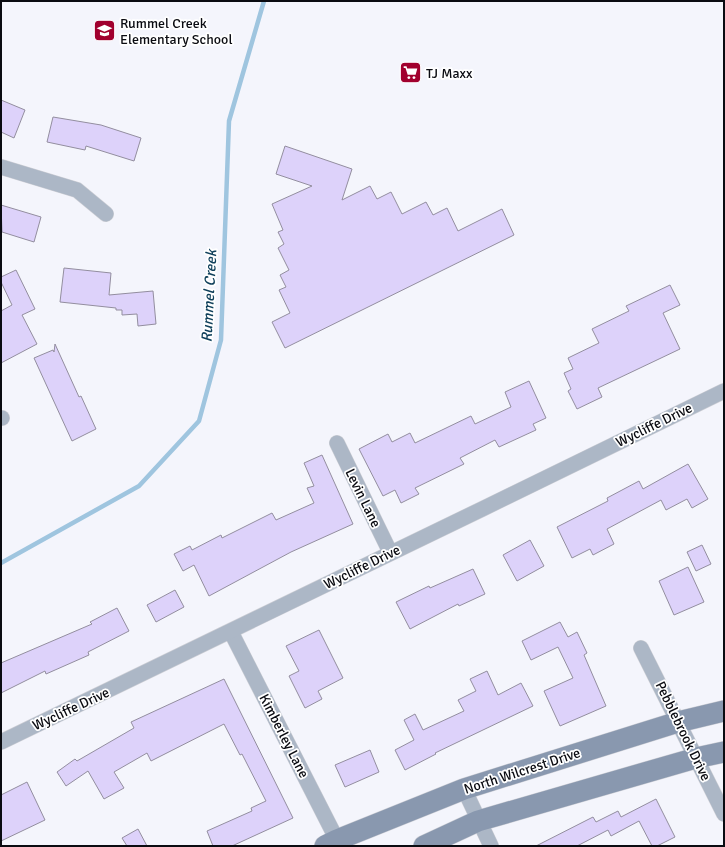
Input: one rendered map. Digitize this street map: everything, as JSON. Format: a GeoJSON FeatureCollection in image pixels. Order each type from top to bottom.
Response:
{"type":"FeatureCollection","features":[{"type":"Feature","properties":{"kind":"main road","name":"North Wilcrest Drive"},"geometry":{"type":"LineString","coordinates":[[331,843],[464,788],[678,722],[724,710]]}},
{"type":"Feature","properties":{"kind":"main road"},"geometry":{"type":"LineString","coordinates":[[424,846],[478,821],[696,758],[724,752]]}},
{"type":"Feature","properties":{"kind":"street"},"geometry":{"type":"LineString","coordinates":[[1,167],[76,190],[106,214]]}},
{"type":"Feature","properties":{"kind":"street","name":"Wycliffe Drive"},"geometry":{"type":"LineString","coordinates":[[1,742],[231,632],[390,552],[724,391]]}},
{"type":"Feature","properties":{"kind":"street","name":"Levin Lane"},"geometry":{"type":"LineString","coordinates":[[337,443],[390,552]]}},
{"type":"Feature","properties":{"kind":"street","name":"Kimberley Lane"},"geometry":{"type":"LineString","coordinates":[[231,632],[331,843]]}},
{"type":"Feature","properties":{"kind":"street","name":"Pebblebrook Drive"},"geometry":{"type":"LineString","coordinates":[[642,648],[724,814]]}},
{"type":"Feature","properties":{"kind":"street"},"geometry":{"type":"LineString","coordinates":[[464,788],[478,821],[491,846]]}},
{"type":"Feature","properties":{"kind":"building"},"geometry":{"type":"Polygon","coordinates":[[[1,100],[25,110],[14,138],[1,132],[1,100]]]}},
{"type":"Feature","properties":{"kind":"building"},"geometry":{"type":"Polygon","coordinates":[[[53,117],[101,125],[141,138],[134,161],[86,146],[85,150],[47,142],[53,117]]]}},
{"type":"Feature","properties":{"kind":"building"},"geometry":{"type":"Polygon","coordinates":[[[285,146],[352,169],[342,200],[370,186],[377,199],[391,192],[402,214],[426,202],[433,215],[447,208],[458,231],[502,209],[514,235],[285,348],[272,322],[290,313],[279,290],[286,287],[280,275],[289,270],[278,248],[284,244],[278,232],[283,230],[272,204],[312,186],[276,174],[285,146]]]}},
{"type":"Feature","properties":{"kind":"building"},"geometry":{"type":"Polygon","coordinates":[[[1,205],[41,217],[34,242],[2,232],[1,205]]]}},
{"type":"Feature","properties":{"kind":"building"},"geometry":{"type":"Polygon","coordinates":[[[64,268],[111,273],[109,295],[153,291],[156,324],[138,326],[137,314],[122,315],[122,310],[116,310],[116,308],[60,302],[64,268]]]}},
{"type":"Feature","properties":{"kind":"building"},"geometry":{"type":"Polygon","coordinates":[[[16,270],[35,309],[22,315],[37,344],[1,363],[1,311],[12,305],[1,282],[1,277],[16,270]]]}},
{"type":"Feature","properties":{"kind":"building"},"geometry":{"type":"Polygon","coordinates":[[[670,285],[680,305],[663,313],[680,349],[598,388],[602,397],[577,409],[568,391],[571,389],[564,373],[573,369],[568,358],[599,343],[592,329],[629,311],[626,306],[670,285]]]}},
{"type":"Feature","properties":{"kind":"building"},"geometry":{"type":"Polygon","coordinates":[[[55,344],[79,397],[81,396],[96,429],[72,441],[34,358],[53,350],[54,352],[55,344]]]}},
{"type":"Feature","properties":{"kind":"building"},"geometry":{"type":"Polygon","coordinates":[[[529,381],[546,418],[533,424],[536,430],[499,447],[495,440],[460,458],[464,464],[415,488],[419,494],[401,503],[395,490],[383,496],[359,449],[388,434],[392,442],[410,433],[415,443],[471,416],[475,424],[511,407],[505,392],[529,381]]]}},
{"type":"Feature","properties":{"kind":"building"},"geometry":{"type":"Polygon","coordinates":[[[322,455],[353,524],[291,552],[209,596],[194,565],[183,571],[174,554],[190,546],[192,550],[221,535],[222,538],[272,513],[276,520],[314,503],[307,488],[314,486],[304,463],[322,455]]]}},
{"type":"Feature","properties":{"kind":"building"},"geometry":{"type":"Polygon","coordinates":[[[688,464],[708,499],[692,508],[687,499],[666,510],[661,500],[607,529],[614,544],[593,555],[590,549],[572,558],[557,527],[608,501],[607,498],[639,481],[643,489],[688,464]]]}},
{"type":"Feature","properties":{"kind":"building"},"geometry":{"type":"Polygon","coordinates":[[[530,540],[544,566],[517,581],[503,555],[530,540]]]}},
{"type":"Feature","properties":{"kind":"building"},"geometry":{"type":"Polygon","coordinates":[[[702,545],[711,564],[696,571],[687,552],[702,545]]]}},
{"type":"Feature","properties":{"kind":"building"},"geometry":{"type":"Polygon","coordinates":[[[688,567],[704,602],[674,615],[659,581],[688,567]]]}},
{"type":"Feature","properties":{"kind":"building"},"geometry":{"type":"Polygon","coordinates":[[[473,569],[485,594],[459,606],[458,604],[410,629],[396,602],[429,586],[430,588],[473,569]]]}},
{"type":"Feature","properties":{"kind":"building"},"geometry":{"type":"Polygon","coordinates":[[[175,590],[184,607],[156,622],[147,605],[175,590]]]}},
{"type":"Feature","properties":{"kind":"building"},"geometry":{"type":"Polygon","coordinates":[[[117,608],[129,631],[88,652],[89,655],[46,674],[45,671],[1,693],[1,663],[92,624],[90,622],[117,608]]]}},
{"type":"Feature","properties":{"kind":"building"},"geometry":{"type":"Polygon","coordinates":[[[560,622],[568,637],[577,632],[587,653],[584,655],[606,706],[560,726],[544,691],[573,678],[558,647],[531,660],[522,641],[560,622]]]}},
{"type":"Feature","properties":{"kind":"building"},"geometry":{"type":"Polygon","coordinates":[[[319,630],[343,678],[318,691],[322,699],[305,708],[289,676],[299,671],[286,646],[319,630]]]}},
{"type":"Feature","properties":{"kind":"building"},"geometry":{"type":"Polygon","coordinates":[[[487,671],[498,695],[521,683],[533,706],[435,753],[436,754],[405,770],[395,750],[414,740],[404,720],[415,714],[423,730],[464,711],[458,700],[476,691],[470,679],[487,671]]]}},
{"type":"Feature","properties":{"kind":"building"},"geometry":{"type":"Polygon","coordinates":[[[224,679],[293,818],[232,846],[213,846],[207,831],[252,811],[251,808],[266,801],[242,754],[240,755],[224,724],[151,761],[147,753],[114,772],[124,788],[104,799],[88,771],[66,786],[57,772],[75,759],[77,761],[134,728],[131,722],[224,679]]]}},
{"type":"Feature","properties":{"kind":"building"},"geometry":{"type":"Polygon","coordinates":[[[370,750],[379,772],[345,787],[335,765],[370,750]]]}},
{"type":"Feature","properties":{"kind":"building"},"geometry":{"type":"Polygon","coordinates":[[[27,782],[45,820],[1,841],[1,795],[27,782]]]}},
{"type":"Feature","properties":{"kind":"building"},"geometry":{"type":"Polygon","coordinates":[[[656,799],[675,837],[657,846],[652,846],[639,821],[611,836],[608,830],[577,846],[536,846],[593,817],[596,822],[618,811],[621,817],[656,799]]]}},
{"type":"Feature","properties":{"kind":"building"},"geometry":{"type":"Polygon","coordinates":[[[138,829],[147,846],[127,846],[122,838],[138,829]]]}},
{"type":"Feature","properties":{"kind":"waterway","name":"Rummel Creek"},"geometry":{"type":"LineString","coordinates":[[1,563],[139,486],[199,421],[221,340],[229,121],[264,1]]}},
{"type":"Feature","properties":{"kind":"place","name":"Rummel Creek Elementary School"},"geometry":{"type":"Point","coordinates":[105,31]}},
{"type":"Feature","properties":{"kind":"place","name":"TJ Maxx"},"geometry":{"type":"Point","coordinates":[410,73]}}]}
